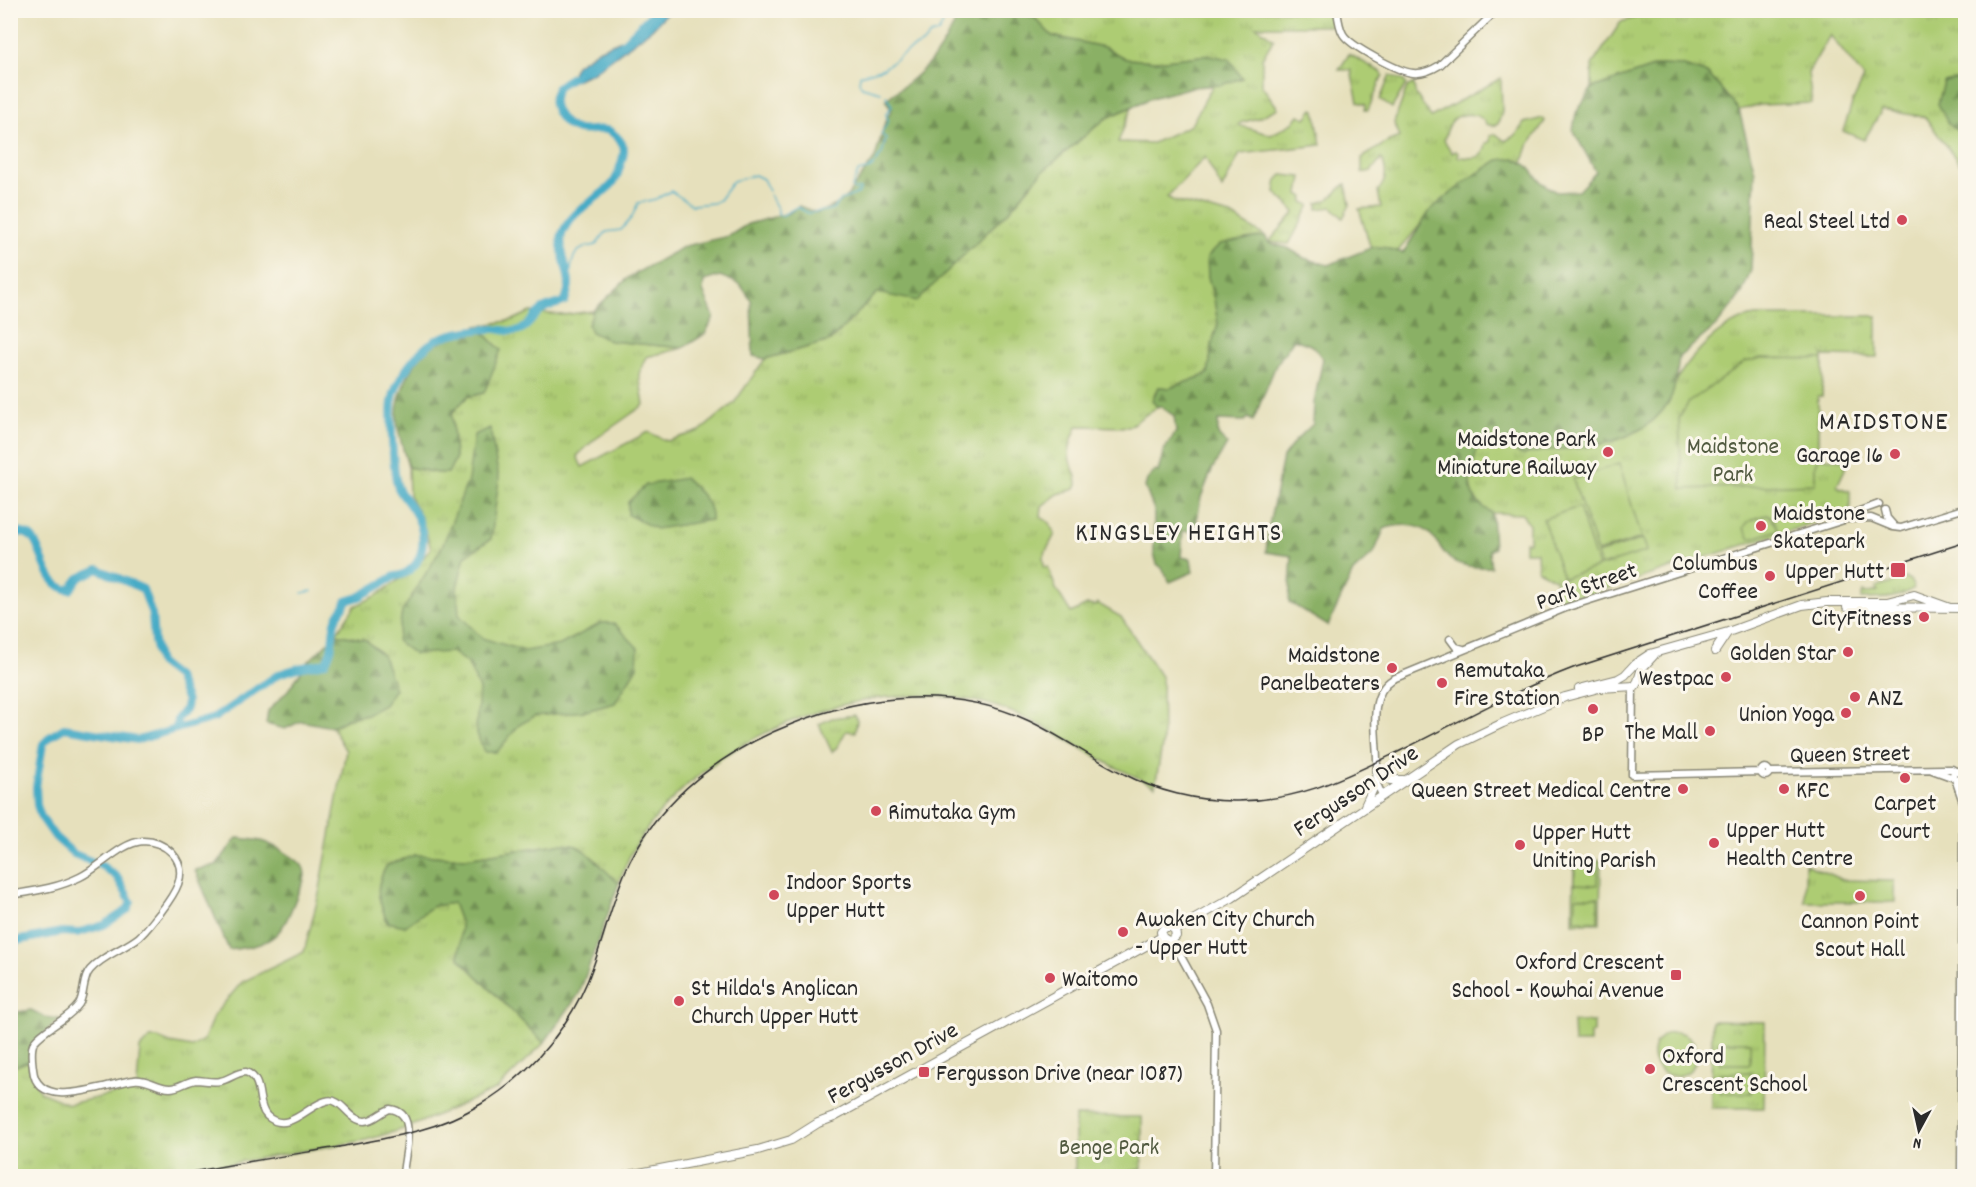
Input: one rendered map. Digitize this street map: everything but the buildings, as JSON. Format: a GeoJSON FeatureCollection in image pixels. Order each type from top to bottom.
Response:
{"type":"FeatureCollection","features":[{"type":"Feature","properties":{"kind":"main road"},"geometry":{"type":"LineString","coordinates":[[1915,597],[1908,603],[1916,607]]}},
{"type":"Feature","properties":{"kind":"main road","name":"Fergusson Drive"},"geometry":{"type":"LineString","coordinates":[[1565,697],[1580,688],[1610,682],[1626,674],[1650,654],[1654,655],[1728,632],[1802,605],[1887,602],[1915,597],[1950,608]]}},
{"type":"Feature","properties":{"kind":"main road","name":"Fergusson Drive"},"geometry":{"type":"LineString","coordinates":[[1786,611],[1820,606],[1965,608]]}},
{"type":"Feature","properties":{"kind":"main road"},"geometry":{"type":"LineString","coordinates":[[1714,651],[1728,632]]}},
{"type":"Feature","properties":{"kind":"main road"},"geometry":{"type":"LineString","coordinates":[[1638,676],[1633,672],[1626,674],[1624,679],[1630,686],[1638,683],[1638,676],[1645,663],[1654,655]]}},
{"type":"Feature","properties":{"kind":"main road","name":"Fergusson Drive"},"geometry":{"type":"LineString","coordinates":[[1175,930],[1232,898],[1459,744],[1565,697],[1599,688],[1630,686]]}},
{"type":"Feature","properties":{"kind":"main road"},"geometry":{"type":"LineString","coordinates":[[1364,807],[1377,770],[1390,780],[1404,780]]}},
{"type":"Feature","properties":{"kind":"main road"},"geometry":{"type":"LineString","coordinates":[[1165,927],[1175,930],[1176,936],[1172,940],[1168,941],[1162,937],[1161,932],[1165,927]]}},
{"type":"Feature","properties":{"kind":"main road","name":"Fergusson Drive"},"geometry":{"type":"LineString","coordinates":[[624,1176],[746,1153],[791,1140],[818,1123],[834,1117],[1162,937]]}},
{"type":"Feature","properties":{"kind":"street"},"geometry":{"type":"LineString","coordinates":[[1337,10],[1340,28],[1351,43],[1404,71],[1416,74],[1440,65],[1497,10]]}},
{"type":"Feature","properties":{"kind":"street"},"geometry":{"type":"LineString","coordinates":[[1958,10],[1965,18]]}},
{"type":"Feature","properties":{"kind":"street"},"geometry":{"type":"LineString","coordinates":[[1846,519],[1854,513],[1879,504]]}},
{"type":"Feature","properties":{"kind":"street"},"geometry":{"type":"LineString","coordinates":[[1885,510],[1887,518],[1897,528],[1965,508]]}},
{"type":"Feature","properties":{"kind":"street","name":"Park Street"},"geometry":{"type":"LineString","coordinates":[[1384,794],[1377,770],[1376,706],[1378,694],[1384,685],[1568,608],[1846,519],[1871,518],[1897,528]]}},
{"type":"Feature","properties":{"kind":"street"},"geometry":{"type":"LineString","coordinates":[[1450,639],[1456,647],[1465,650]]}},
{"type":"Feature","properties":{"kind":"street","name":"Queen Street"},"geometry":{"type":"LineString","coordinates":[[1630,686],[1632,775],[1762,772],[1766,768],[1769,772],[1952,769],[1965,788],[1963,803],[1961,1176]]}},
{"type":"Feature","properties":{"kind":"street"},"geometry":{"type":"LineString","coordinates":[[10,895],[51,888],[93,870],[134,843],[147,841],[160,844],[171,852],[178,861],[180,870],[179,882],[168,902],[144,932],[91,969],[86,976],[81,999],[74,1009],[34,1042],[32,1048],[33,1073],[39,1086],[51,1093],[64,1093],[138,1079],[173,1088],[197,1080],[219,1081],[246,1072],[255,1079],[265,1113],[275,1120],[285,1121],[297,1118],[329,1100],[338,1103],[352,1117],[360,1121],[369,1121],[390,1109],[400,1112],[406,1120],[408,1134],[403,1176]]}},
{"type":"Feature","properties":{"kind":"street"},"geometry":{"type":"LineString","coordinates":[[1172,940],[1207,1005],[1216,1030],[1214,1176]]}},
{"type":"Feature","properties":{"kind":"green space"},"geometry":{"type":"Polygon","coordinates":[[[961,11],[1023,11],[1035,18],[1052,36],[1104,47],[1126,59],[1156,61],[1209,55],[1229,59],[1242,78],[1221,85],[1192,87],[1151,98],[1105,119],[1042,172],[1010,210],[917,301],[877,293],[830,341],[765,359],[753,356],[751,300],[740,284],[720,276],[704,281],[703,291],[714,317],[705,334],[683,348],[610,341],[591,332],[588,325],[593,311],[629,277],[685,246],[729,236],[748,224],[789,213],[799,206],[817,213],[836,205],[848,195],[875,158],[885,122],[892,109],[885,100],[912,80],[930,62],[946,40],[961,11]]]}},
{"type":"Feature","properties":{"kind":"green space"},"geometry":{"type":"Polygon","coordinates":[[[1023,11],[1331,11],[1334,26],[1256,26],[1274,39],[1262,58],[1262,86],[1278,108],[1238,125],[1271,135],[1293,123],[1299,115],[1306,118],[1313,109],[1321,145],[1240,154],[1222,189],[1205,157],[1167,197],[1174,201],[1231,215],[1265,236],[1245,239],[1208,277],[1218,324],[1208,374],[1170,388],[1159,387],[1154,395],[1157,407],[1128,427],[1077,426],[1069,452],[1077,485],[1075,489],[1058,494],[1042,506],[1041,517],[1050,523],[1055,534],[1043,557],[1044,567],[1048,567],[1056,589],[1071,613],[1087,605],[1097,606],[1097,603],[1121,617],[1162,678],[1163,741],[1155,786],[1108,764],[1030,720],[984,703],[936,696],[886,697],[836,707],[786,723],[740,747],[698,776],[662,811],[633,850],[619,883],[605,872],[597,861],[577,846],[558,844],[466,858],[415,855],[405,926],[433,906],[453,903],[461,924],[459,958],[544,1043],[497,1089],[407,1128],[366,1140],[239,1162],[181,1176],[11,1176],[11,1068],[31,1060],[30,1069],[40,1092],[69,1104],[118,1093],[137,1086],[140,1048],[150,1038],[192,1047],[204,1039],[214,1015],[242,982],[304,952],[319,894],[346,751],[332,727],[349,718],[367,714],[383,656],[366,640],[336,634],[355,606],[376,596],[414,569],[431,548],[421,517],[409,495],[408,467],[448,473],[455,459],[452,413],[467,397],[501,350],[477,326],[513,320],[530,312],[563,315],[593,311],[588,325],[610,341],[683,348],[646,357],[639,374],[644,405],[594,440],[577,456],[582,467],[648,432],[667,441],[700,431],[734,403],[765,359],[830,341],[877,293],[976,242],[1010,210],[1042,172],[1105,119],[1132,107],[1118,142],[1153,143],[1191,125],[1213,85],[1242,78],[1209,55],[1156,61],[1126,59],[1103,47],[1052,36],[1035,18],[1023,11]]]}},
{"type":"Feature","properties":{"kind":"green space"},"geometry":{"type":"Polygon","coordinates":[[[1657,11],[1965,11],[1965,65],[1959,79],[1949,124],[1965,137],[1965,168],[1925,117],[1882,110],[1864,140],[1843,131],[1864,78],[1830,35],[1808,73],[1812,103],[1760,105],[1739,110],[1708,74],[1684,66],[1659,65],[1592,88],[1592,65],[1621,22],[1657,11]]]}},
{"type":"Feature","properties":{"kind":"green space"},"geometry":{"type":"Polygon","coordinates":[[[1349,54],[1383,75],[1368,110],[1365,110],[1366,105],[1358,102],[1351,70],[1339,70],[1349,54]]]}},
{"type":"Feature","properties":{"kind":"green space"},"geometry":{"type":"Polygon","coordinates":[[[1659,65],[1684,66],[1708,74],[1739,110],[1755,172],[1751,270],[1742,293],[1717,325],[1679,357],[1673,392],[1660,413],[1640,429],[1604,444],[1523,455],[1497,443],[1477,445],[1470,482],[1474,497],[1492,513],[1494,548],[1489,551],[1491,567],[1470,566],[1454,562],[1429,533],[1419,527],[1401,525],[1384,529],[1374,553],[1353,572],[1328,626],[1289,602],[1292,556],[1266,552],[1269,525],[1283,457],[1295,441],[1313,424],[1314,402],[1323,359],[1313,346],[1294,339],[1276,365],[1253,421],[1248,418],[1244,421],[1218,420],[1218,435],[1227,444],[1212,470],[1201,497],[1195,532],[1183,531],[1181,557],[1191,559],[1193,572],[1170,582],[1157,564],[1154,553],[1154,510],[1145,487],[1147,480],[1155,471],[1158,472],[1164,450],[1176,432],[1174,416],[1160,406],[1157,407],[1152,400],[1159,387],[1170,388],[1208,374],[1218,324],[1208,277],[1207,257],[1220,244],[1265,236],[1269,243],[1288,248],[1304,258],[1328,265],[1373,247],[1383,247],[1403,253],[1431,209],[1470,178],[1498,160],[1514,158],[1527,165],[1542,183],[1556,192],[1578,191],[1596,172],[1573,130],[1576,113],[1592,88],[1659,65]]]}},
{"type":"Feature","properties":{"kind":"green space"},"geometry":{"type":"Polygon","coordinates":[[[1965,65],[1966,137],[1949,124],[1938,104],[1944,82],[1959,79],[1965,65]]]}},
{"type":"Feature","properties":{"kind":"green space"},"geometry":{"type":"Polygon","coordinates":[[[1390,75],[1406,84],[1392,108],[1380,100],[1390,75]]]}},
{"type":"Feature","properties":{"kind":"green space"},"geometry":{"type":"Polygon","coordinates":[[[1501,78],[1502,112],[1498,124],[1494,126],[1486,124],[1480,117],[1460,116],[1451,123],[1444,140],[1452,153],[1456,151],[1458,153],[1458,157],[1477,157],[1483,153],[1486,143],[1490,142],[1490,136],[1496,134],[1505,141],[1516,135],[1524,123],[1543,118],[1545,121],[1528,146],[1522,165],[1426,218],[1398,251],[1371,249],[1359,209],[1381,207],[1378,191],[1385,179],[1385,168],[1382,159],[1371,171],[1362,173],[1362,158],[1389,141],[1400,137],[1394,123],[1407,87],[1414,83],[1415,93],[1431,117],[1501,78]]]}},
{"type":"Feature","properties":{"kind":"green space"},"geometry":{"type":"Polygon","coordinates":[[[1282,175],[1302,177],[1299,194],[1304,197],[1303,202],[1310,205],[1289,244],[1269,242],[1295,212],[1275,192],[1277,180],[1282,175]]]}},
{"type":"Feature","properties":{"kind":"green space"},"geometry":{"type":"Polygon","coordinates":[[[1346,184],[1350,205],[1343,218],[1332,207],[1318,209],[1318,203],[1332,197],[1346,184]]]}},
{"type":"Feature","properties":{"kind":"green space","name":"Maidstone Park"},"geometry":{"type":"Polygon","coordinates":[[[1755,316],[1877,316],[1877,357],[1823,356],[1822,396],[1818,396],[1818,457],[1845,460],[1845,469],[1837,486],[1850,491],[1850,511],[1562,603],[1553,601],[1556,580],[1538,570],[1537,552],[1525,552],[1525,542],[1529,542],[1529,525],[1522,514],[1492,513],[1483,508],[1472,494],[1469,479],[1473,462],[1473,446],[1668,403],[1676,380],[1709,340],[1731,325],[1755,316]]]}},
{"type":"Feature","properties":{"kind":"green space"},"geometry":{"type":"Polygon","coordinates":[[[477,326],[501,350],[484,393],[467,397],[452,413],[455,459],[448,473],[408,467],[397,423],[397,409],[406,381],[415,364],[432,346],[477,326]]]}},
{"type":"Feature","properties":{"kind":"green space"},"geometry":{"type":"Polygon","coordinates":[[[1761,358],[1823,359],[1822,396],[1818,396],[1818,460],[1815,467],[1815,484],[1682,489],[1679,418],[1689,402],[1745,362],[1761,358]]]}},
{"type":"Feature","properties":{"kind":"green space"},"geometry":{"type":"Polygon","coordinates":[[[490,428],[499,479],[491,539],[465,556],[457,588],[459,615],[482,638],[525,651],[560,645],[601,623],[614,623],[638,648],[637,667],[615,703],[586,711],[535,716],[519,725],[497,752],[484,752],[476,731],[479,689],[468,664],[452,652],[414,654],[397,641],[402,612],[442,547],[468,480],[474,435],[490,428]]]}},
{"type":"Feature","properties":{"kind":"green space"},"geometry":{"type":"Polygon","coordinates":[[[1619,464],[1642,538],[1597,552],[1573,479],[1619,464]]]}},
{"type":"Feature","properties":{"kind":"green space"},"geometry":{"type":"Polygon","coordinates":[[[685,478],[707,502],[711,520],[656,529],[628,515],[628,502],[646,485],[685,478]]]}},
{"type":"Feature","properties":{"kind":"green space"},"geometry":{"type":"Polygon","coordinates":[[[1579,507],[1598,567],[1563,578],[1543,519],[1579,507]]]}},
{"type":"Feature","properties":{"kind":"green space","name":"Maidstone Skatepark"},"geometry":{"type":"Polygon","coordinates":[[[1768,514],[1778,530],[1750,539],[1744,528],[1745,525],[1753,519],[1768,514]]]}},
{"type":"Feature","properties":{"kind":"green space"},"geometry":{"type":"Polygon","coordinates":[[[1643,539],[1647,551],[1601,566],[1597,554],[1643,539]]]}},
{"type":"Feature","properties":{"kind":"green space"},"geometry":{"type":"Polygon","coordinates":[[[1906,578],[1910,580],[1914,588],[1902,595],[1861,599],[1863,592],[1866,594],[1878,591],[1876,588],[1906,578]]]}},
{"type":"Feature","properties":{"kind":"green space"},"geometry":{"type":"Polygon","coordinates":[[[336,634],[366,640],[383,656],[395,689],[384,705],[332,727],[301,721],[285,729],[266,724],[268,711],[288,690],[309,661],[336,634]]]}},
{"type":"Feature","properties":{"kind":"green space"},"geometry":{"type":"Polygon","coordinates":[[[855,715],[857,721],[855,732],[846,731],[832,752],[819,724],[832,718],[855,715]]]}},
{"type":"Feature","properties":{"kind":"green space"},"geometry":{"type":"Polygon","coordinates":[[[237,838],[261,841],[273,846],[301,864],[305,877],[287,920],[275,936],[257,945],[229,950],[195,870],[216,865],[237,838]]]}},
{"type":"Feature","properties":{"kind":"green space"},"geometry":{"type":"Polygon","coordinates":[[[558,844],[574,845],[584,850],[619,883],[579,994],[544,1043],[459,958],[461,924],[453,903],[433,906],[405,926],[387,922],[379,899],[378,887],[387,865],[415,855],[466,858],[558,844]]]}},
{"type":"Feature","properties":{"kind":"green space"},"geometry":{"type":"Polygon","coordinates":[[[1574,860],[1601,860],[1600,923],[1573,923],[1574,860]]]}},
{"type":"Feature","properties":{"kind":"green space"},"geometry":{"type":"Polygon","coordinates":[[[1575,860],[1598,861],[1597,885],[1575,884],[1575,860]]]}},
{"type":"Feature","properties":{"kind":"green space"},"geometry":{"type":"Polygon","coordinates":[[[1805,864],[1843,880],[1894,881],[1895,902],[1805,902],[1805,864]]]}},
{"type":"Feature","properties":{"kind":"green space"},"geometry":{"type":"Polygon","coordinates":[[[1576,897],[1598,897],[1598,921],[1575,920],[1576,897]]]}},
{"type":"Feature","properties":{"kind":"green space"},"geometry":{"type":"Polygon","coordinates":[[[31,1010],[45,1017],[60,1019],[34,1043],[31,1060],[11,1068],[11,1013],[31,1010]]]}},
{"type":"Feature","properties":{"kind":"green space"},"geometry":{"type":"Polygon","coordinates":[[[1712,1021],[1765,1022],[1764,1108],[1711,1108],[1712,1021]]]}},
{"type":"Feature","properties":{"kind":"green space"},"geometry":{"type":"Polygon","coordinates":[[[1573,1022],[1594,1022],[1594,1033],[1590,1033],[1590,1043],[1574,1043],[1573,1022]]]}},
{"type":"Feature","properties":{"kind":"green space"},"geometry":{"type":"Polygon","coordinates":[[[1675,1032],[1691,1038],[1697,1054],[1691,1070],[1675,1076],[1659,1070],[1653,1054],[1659,1038],[1675,1032]]]}},
{"type":"Feature","properties":{"kind":"green space"},"geometry":{"type":"Polygon","coordinates":[[[1719,1042],[1750,1042],[1750,1064],[1720,1064],[1719,1042]]]}},
{"type":"Feature","properties":{"kind":"green space"},"geometry":{"type":"Polygon","coordinates":[[[1751,1072],[1751,1093],[1721,1093],[1720,1073],[1751,1072]]]}},
{"type":"Feature","properties":{"kind":"green space","name":"Benge Park"},"geometry":{"type":"Polygon","coordinates":[[[1075,1116],[1142,1117],[1142,1169],[1108,1176],[1075,1176],[1075,1116]]]}},
{"type":"Feature","properties":{"kind":"water"},"geometry":{"type":"Polygon","coordinates":[[[656,10],[669,11],[652,29],[592,73],[567,83],[576,65],[600,49],[638,33],[656,10]]]}},
{"type":"Feature","properties":{"kind":"waterway"},"geometry":{"type":"LineString","coordinates":[[623,43],[656,10]]}},
{"type":"Feature","properties":{"kind":"waterway"},"geometry":{"type":"LineString","coordinates":[[881,92],[862,87],[859,82],[860,75],[884,68],[907,51],[922,44],[930,35],[938,33],[947,10]]}},
{"type":"Feature","properties":{"kind":"waterway"},"geometry":{"type":"LineString","coordinates":[[1419,10],[1431,12],[1436,10]]}},
{"type":"Feature","properties":{"kind":"waterway"},"geometry":{"type":"LineString","coordinates":[[10,942],[62,932],[77,933],[104,925],[127,910],[131,902],[117,877],[102,866],[74,854],[55,837],[41,817],[37,805],[36,787],[43,744],[51,736],[64,728],[138,740],[214,718],[279,674],[325,663],[332,648],[336,619],[346,601],[359,597],[395,576],[411,570],[417,562],[423,541],[421,527],[415,513],[398,488],[395,471],[391,420],[394,393],[408,367],[436,340],[469,331],[520,330],[543,309],[565,301],[569,283],[561,245],[562,234],[570,220],[613,183],[624,153],[623,144],[610,131],[578,130],[572,128],[558,114],[554,95],[558,87],[576,75]]}},
{"type":"Feature","properties":{"kind":"waterway"},"geometry":{"type":"LineString","coordinates":[[770,195],[781,216],[797,207],[808,213],[829,210],[841,200],[859,193],[860,189],[855,190],[852,187],[858,172],[870,169],[882,154],[886,138],[881,134],[888,121],[886,114],[892,106],[886,96]]}},
{"type":"Feature","properties":{"kind":"waterway"},"geometry":{"type":"LineString","coordinates":[[569,282],[572,261],[577,252],[596,245],[606,232],[621,230],[632,217],[638,203],[656,199],[671,191],[692,205],[713,203],[719,200],[733,181],[755,175],[763,179],[769,191]]}},
{"type":"Feature","properties":{"kind":"waterway"},"geometry":{"type":"LineString","coordinates":[[10,532],[23,533],[31,537],[37,545],[50,576],[62,588],[70,590],[79,578],[98,569],[143,589],[152,615],[159,663],[177,677],[187,701],[186,708],[177,719],[176,729]]}},
{"type":"Feature","properties":{"kind":"waterway"},"geometry":{"type":"LineString","coordinates":[[302,593],[312,591]]}},
{"type":"Feature","properties":{"kind":"railway"},"geometry":{"type":"LineString","coordinates":[[174,1176],[394,1137],[447,1121],[481,1104],[500,1091],[535,1061],[550,1044],[575,1006],[594,964],[624,874],[644,838],[660,816],[698,778],[743,747],[792,724],[820,714],[850,706],[910,698],[940,698],[969,702],[999,709],[1027,720],[1110,767],[1162,790],[1220,801],[1279,797],[1300,793],[1340,779],[1507,697],[1573,668],[1966,542]]}},
{"type":"Feature","properties":{"kind":"place","name":"Real Steel Ltd"},"geometry":{"type":"Point","coordinates":[1902,220]}},
{"type":"Feature","properties":{"kind":"place","name":"Maidstone Park Miniature Railway"},"geometry":{"type":"Point","coordinates":[1608,452]}},
{"type":"Feature","properties":{"kind":"place","name":"Garage 16"},"geometry":{"type":"Point","coordinates":[1895,454]}},
{"type":"Feature","properties":{"kind":"place","name":"Maidstone Skatepark"},"geometry":{"type":"Point","coordinates":[1761,526]}},
{"type":"Feature","properties":{"kind":"place","name":"Upper Hutt"},"geometry":{"type":"Point","coordinates":[1898,570]}},
{"type":"Feature","properties":{"kind":"place","name":"Columbus Coffee"},"geometry":{"type":"Point","coordinates":[1770,576]}},
{"type":"Feature","properties":{"kind":"place","name":"CityFitness"},"geometry":{"type":"Point","coordinates":[1924,617]}},
{"type":"Feature","properties":{"kind":"place","name":"Golden Star"},"geometry":{"type":"Point","coordinates":[1848,652]}},
{"type":"Feature","properties":{"kind":"place","name":"Maidstone Panelbeaters"},"geometry":{"type":"Point","coordinates":[1392,668]}},
{"type":"Feature","properties":{"kind":"place","name":"Westpac"},"geometry":{"type":"Point","coordinates":[1726,677]}},
{"type":"Feature","properties":{"kind":"place","name":"Remutaka Fire Station"},"geometry":{"type":"Point","coordinates":[1442,683]}},
{"type":"Feature","properties":{"kind":"place","name":"ANZ"},"geometry":{"type":"Point","coordinates":[1855,697]}},
{"type":"Feature","properties":{"kind":"place","name":"BP"},"geometry":{"type":"Point","coordinates":[1593,709]}},
{"type":"Feature","properties":{"kind":"place","name":"Union Yoga"},"geometry":{"type":"Point","coordinates":[1846,713]}},
{"type":"Feature","properties":{"kind":"place","name":"The Mall"},"geometry":{"type":"Point","coordinates":[1710,731]}},
{"type":"Feature","properties":{"kind":"place","name":"Carpet Court"},"geometry":{"type":"Point","coordinates":[1905,778]}},
{"type":"Feature","properties":{"kind":"place","name":"Queen Street Medical Centre"},"geometry":{"type":"Point","coordinates":[1683,789]}},
{"type":"Feature","properties":{"kind":"place","name":"KFC"},"geometry":{"type":"Point","coordinates":[1784,789]}},
{"type":"Feature","properties":{"kind":"place","name":"Rimutaka Gym"},"geometry":{"type":"Point","coordinates":[876,811]}},
{"type":"Feature","properties":{"kind":"place","name":"Upper Hutt Health Centre"},"geometry":{"type":"Point","coordinates":[1714,843]}},
{"type":"Feature","properties":{"kind":"place","name":"Upper Hutt Uniting Parish"},"geometry":{"type":"Point","coordinates":[1520,845]}},
{"type":"Feature","properties":{"kind":"place","name":"Indoor Sports Upper Hutt"},"geometry":{"type":"Point","coordinates":[774,895]}},
{"type":"Feature","properties":{"kind":"place","name":"Cannon Point Scout Hall"},"geometry":{"type":"Point","coordinates":[1860,896]}},
{"type":"Feature","properties":{"kind":"place","name":"Awaken City Church - Upper Hutt"},"geometry":{"type":"Point","coordinates":[1123,932]}},
{"type":"Feature","properties":{"kind":"place","name":"Oxford Crescent School - Kowhai Avenue"},"geometry":{"type":"Point","coordinates":[1676,975]}},
{"type":"Feature","properties":{"kind":"place","name":"Waitomo"},"geometry":{"type":"Point","coordinates":[1050,978]}},
{"type":"Feature","properties":{"kind":"place","name":"St Hilda's Anglican Church Upper Hutt"},"geometry":{"type":"Point","coordinates":[679,1001]}},
{"type":"Feature","properties":{"kind":"place","name":"Oxford Crescent School"},"geometry":{"type":"Point","coordinates":[1650,1069]}},
{"type":"Feature","properties":{"kind":"place","name":"Fergusson Drive (near 1087)"},"geometry":{"type":"Point","coordinates":[924,1072]}},
{"type":"Feature","properties":{"kind":"district","name":"MAIDSTONE"},"geometry":{"type":"Point","coordinates":[1884,420]}},
{"type":"Feature","properties":{"kind":"district","name":"KINGSLEY HEIGHTS"},"geometry":{"type":"Point","coordinates":[1179,531]}}]}
